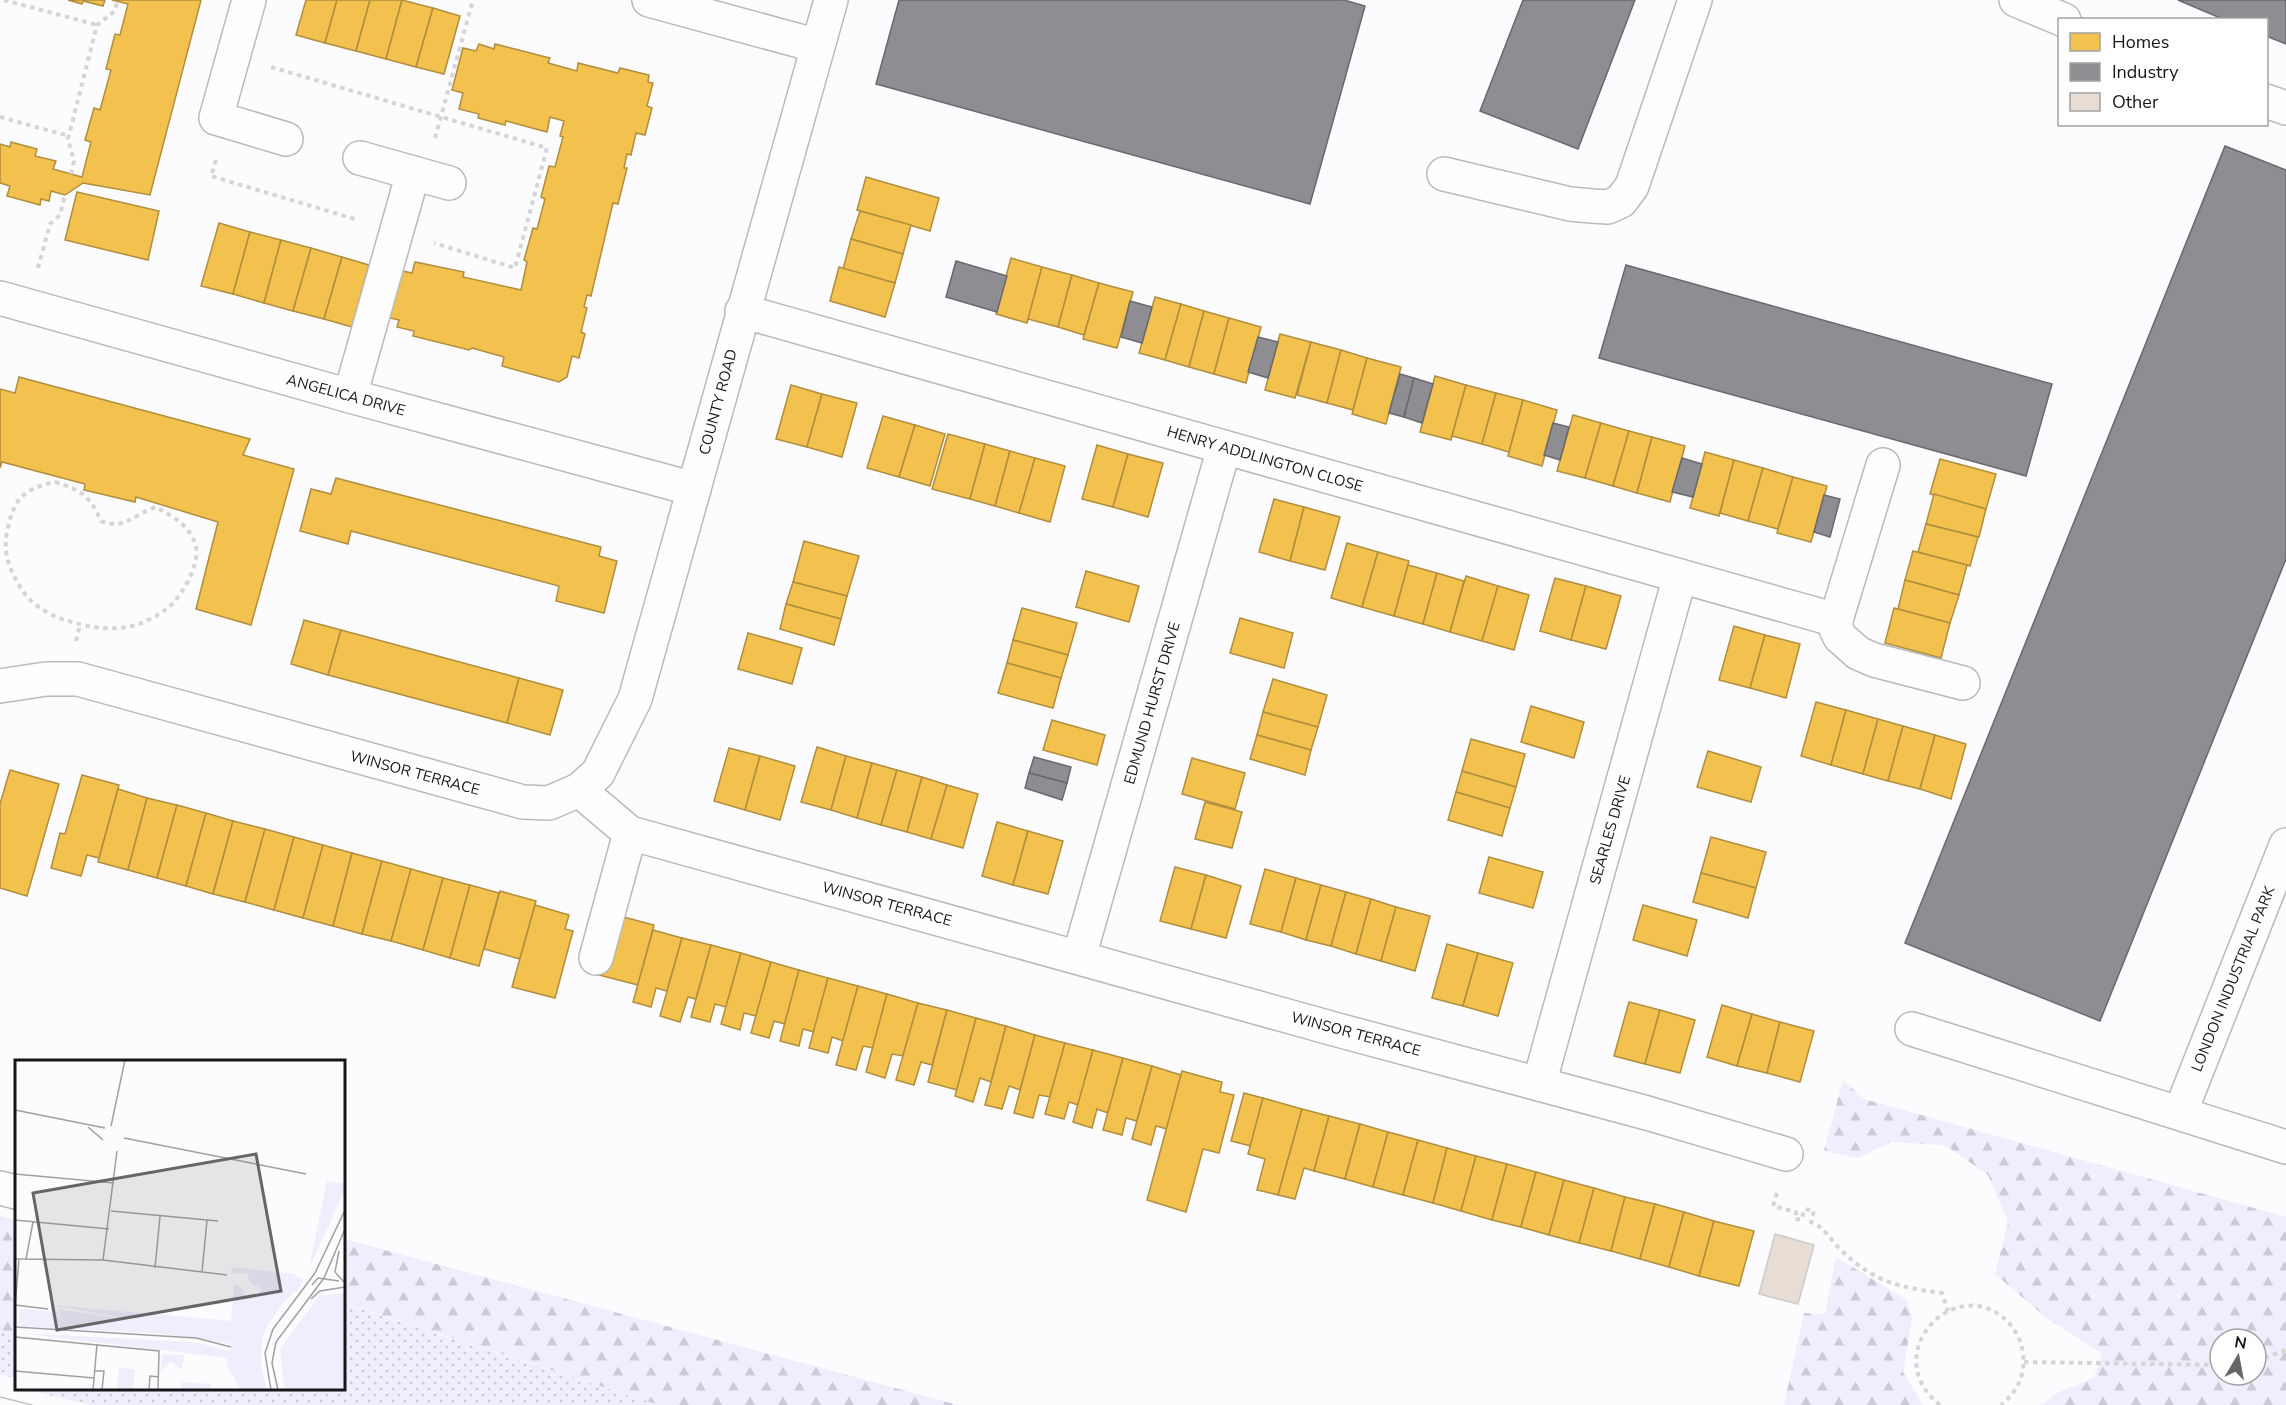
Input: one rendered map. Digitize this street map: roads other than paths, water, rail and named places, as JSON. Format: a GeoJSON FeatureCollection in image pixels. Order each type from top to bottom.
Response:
{"type":"FeatureCollection","features":[{"type":"Feature","properties":{"kind":"street"},"geometry":{"type":"LineString","coordinates":[[249,0],[216,118],[286,139]]}},
{"type":"Feature","properties":{"kind":"street"},"geometry":{"type":"LineString","coordinates":[[649,0],[818,46]]}},
{"type":"Feature","properties":{"kind":"street","name":"COUNTY ROAD"},"geometry":{"type":"LineString","coordinates":[[579,790],[598,773],[634,699],[831,0]]}},
{"type":"Feature","properties":{"kind":"street"},"geometry":{"type":"LineString","coordinates":[[1444,174],[1570,204],[1608,207],[1622,201],[1632,186],[1695,0]]}},
{"type":"Feature","properties":{"kind":"street"},"geometry":{"type":"LineString","coordinates":[[2016,0],[2059,18]]}},
{"type":"Feature","properties":{"kind":"street"},"geometry":{"type":"LineString","coordinates":[[2268,101],[2286,108]]}},
{"type":"Feature","properties":{"kind":"street"},"geometry":{"type":"LineString","coordinates":[[360,158],[449,183]]}},
{"type":"Feature","properties":{"kind":"street"},"geometry":{"type":"LineString","coordinates":[[350,396],[413,173]]}},
{"type":"Feature","properties":{"kind":"street","name":"ANGELICA DRIVE"},"geometry":{"type":"LineString","coordinates":[[0,298],[694,489]]}},
{"type":"Feature","properties":{"kind":"street","name":"HENRY ADDLINGTON CLOSE"},"geometry":{"type":"LineString","coordinates":[[742,311],[1836,620]]}},
{"type":"Feature","properties":{"kind":"street","name":"EDMUND HURST DRIVE"},"geometry":{"type":"LineString","coordinates":[[1079,957],[1224,448]]}},
{"type":"Feature","properties":{"kind":"street"},"geometry":{"type":"LineString","coordinates":[[1882,465],[1836,620],[1836,629],[1840,637],[1858,653],[1875,660],[1963,683]]}},
{"type":"Feature","properties":{"kind":"street","name":"SEARLES DRIVE"},"geometry":{"type":"LineString","coordinates":[[1539,1084],[1680,576]]}},
{"type":"Feature","properties":{"kind":"street","name":"WINSOR TERRACE"},"geometry":{"type":"LineString","coordinates":[[0,686],[46,679],[78,679],[523,802],[549,803],[579,790],[630,833],[1786,1154]]}},
{"type":"Feature","properties":{"kind":"street"},"geometry":{"type":"LineString","coordinates":[[597,958],[630,833]]}},
{"type":"Feature","properties":{"kind":"street","name":"LONDON INDUSTRIAL PARK"},"geometry":{"type":"LineString","coordinates":[[2180,1113],[2286,845]]}},
{"type":"Feature","properties":{"kind":"street"},"geometry":{"type":"LineString","coordinates":[[1912,1029],[2286,1147]]}},
{"type":"Feature","properties":{"kind":"street"},"geometry":{"type":"LineString","coordinates":[[0,1188],[15,1192]]}},
{"type":"Feature","properties":{"kind":"tram line"},"geometry":{"type":"LineString","coordinates":[[0,1397],[32,1405]]}}]}
